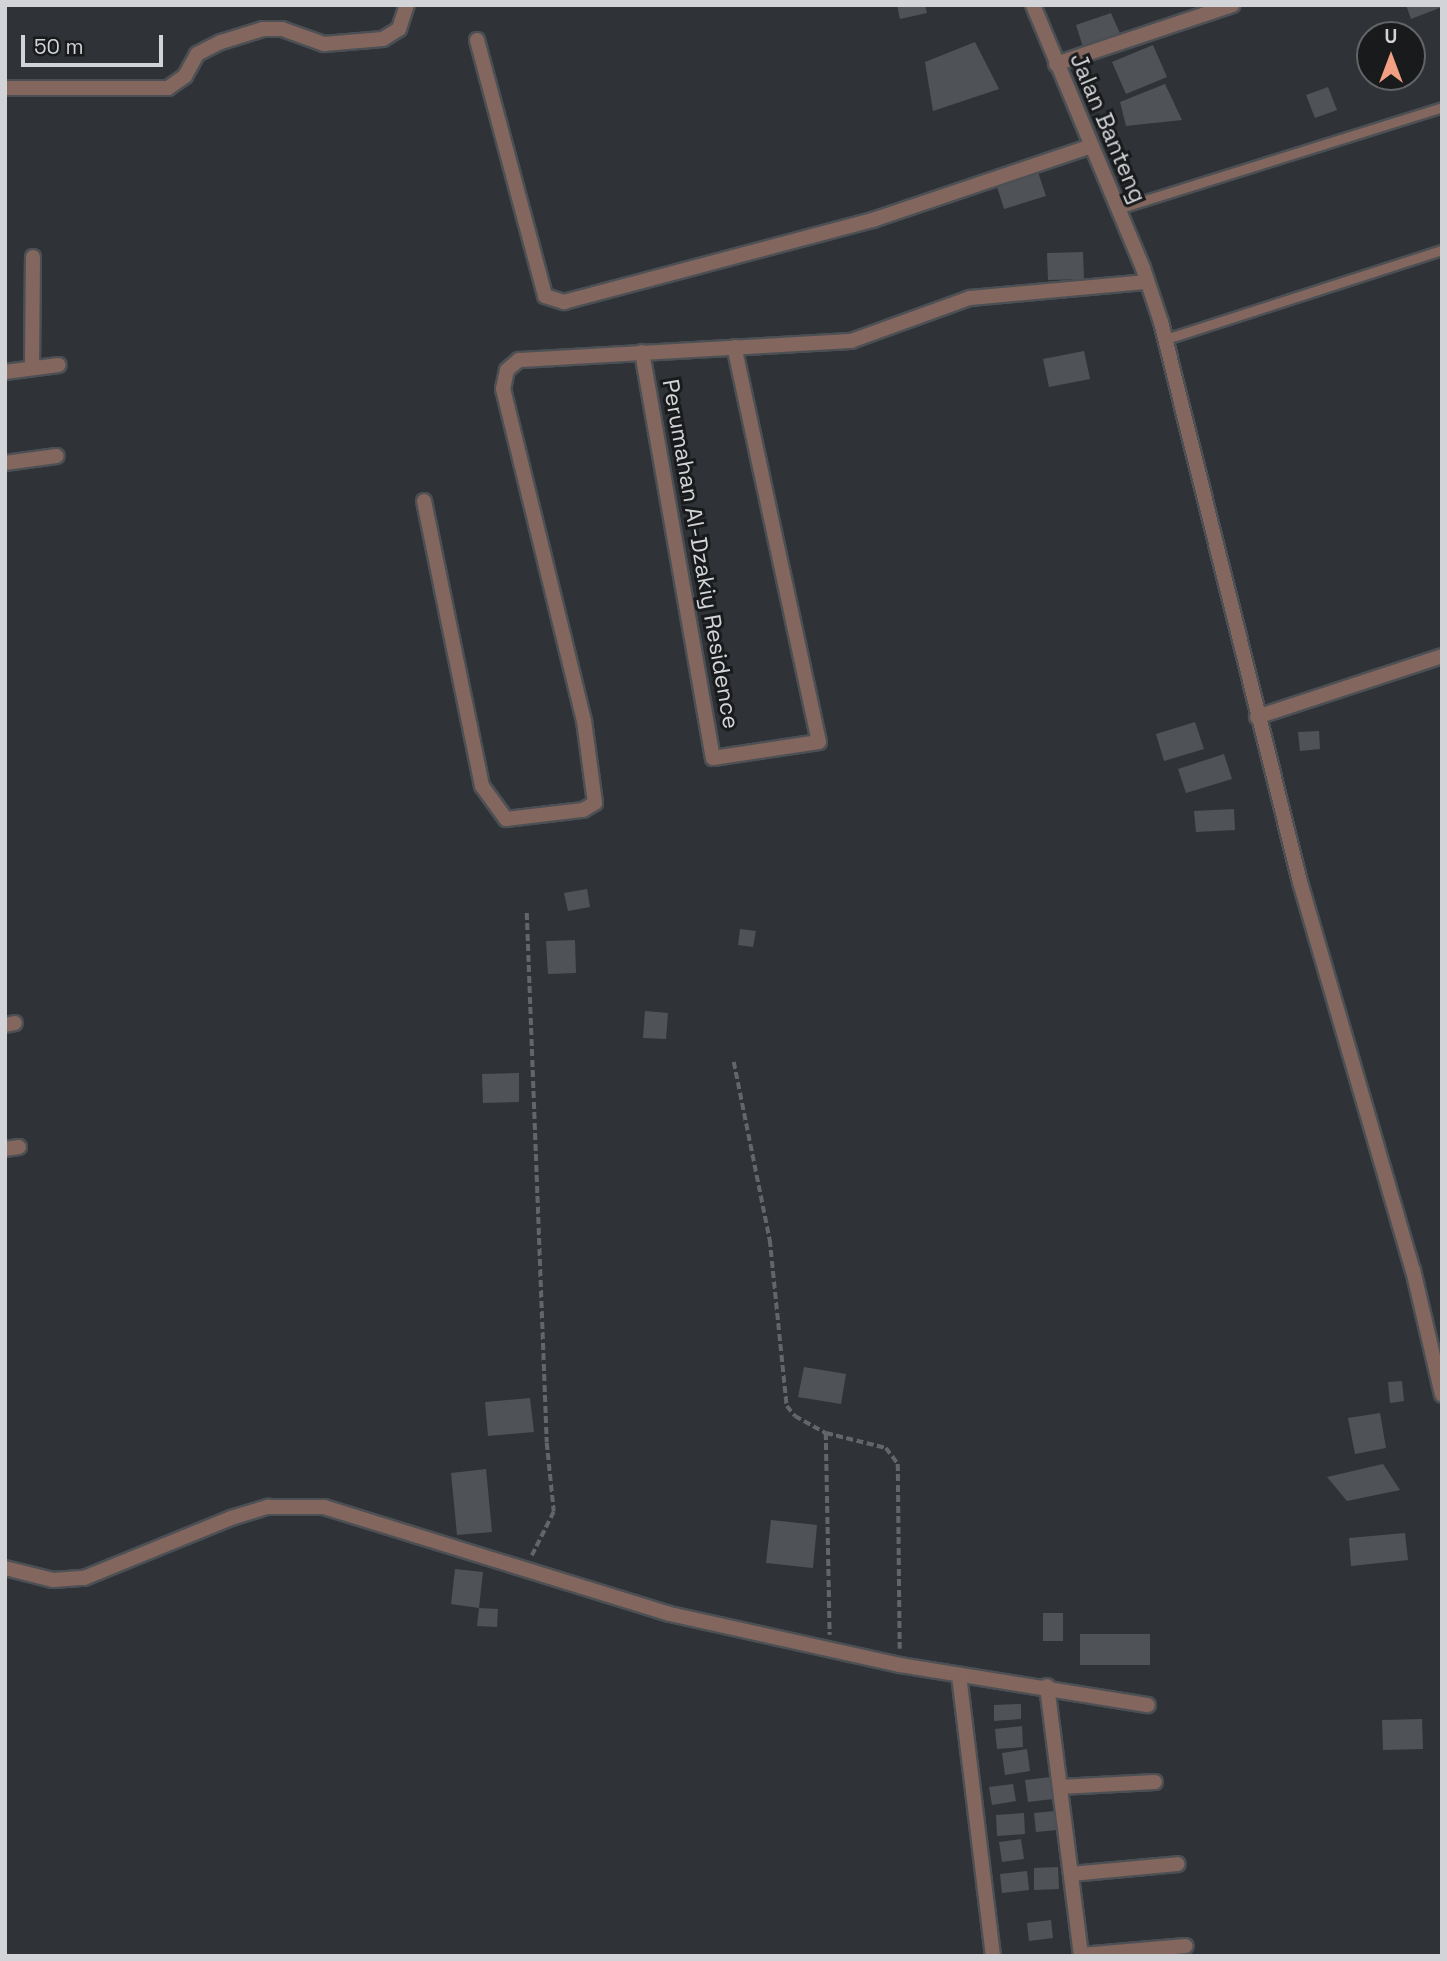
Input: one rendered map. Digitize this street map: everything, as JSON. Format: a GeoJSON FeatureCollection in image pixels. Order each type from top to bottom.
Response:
{"type":"FeatureCollection","features":[{"type":"Feature","properties":{"kind":"street"},"geometry":{"type":"LineString","coordinates":[[5,88],[168,88],[185,76],[197,54],[221,42],[263,29],[282,29],[324,44],[383,39],[398,29],[407,5]]}},
{"type":"Feature","properties":{"kind":"street","name":"Jalan Banteng"},"geometry":{"type":"LineString","coordinates":[[1034,5],[1089,147],[1145,275],[1166,339],[1257,717],[1413,1270],[1436,1356],[1442,1395]]}},
{"type":"Feature","properties":{"kind":"street"},"geometry":{"type":"LineString","coordinates":[[1056,64],[1232,5]]}},
{"type":"Feature","properties":{"kind":"street"},"geometry":{"type":"LineString","coordinates":[[477,40],[545,296],[564,302],[873,220],[1089,147]]}},
{"type":"Feature","properties":{"kind":"street"},"geometry":{"type":"LineString","coordinates":[[32,368],[33,257]]}},
{"type":"Feature","properties":{"kind":"street"},"geometry":{"type":"LineString","coordinates":[[424,501],[482,786],[506,818],[583,810],[595,803],[584,720],[503,390],[507,370],[519,360],[851,341],[970,298],[1145,275]]}},
{"type":"Feature","properties":{"kind":"street","name":"Perumahan Al-Dzakiy Residence"},"geometry":{"type":"LineString","coordinates":[[642,352],[713,758],[819,742],[734,347]]}},
{"type":"Feature","properties":{"kind":"street"},"geometry":{"type":"LineString","coordinates":[[5,372],[58,365]]}},
{"type":"Feature","properties":{"kind":"street"},"geometry":{"type":"LineString","coordinates":[[5,463],[57,456]]}},
{"type":"Feature","properties":{"kind":"street"},"geometry":{"type":"LineString","coordinates":[[1257,717],[1442,656]]}},
{"type":"Feature","properties":{"kind":"street"},"geometry":{"type":"LineString","coordinates":[[5,1568],[52,1580],[84,1578],[231,1518],[296,1504],[347,1513],[527,1567],[670,1614],[900,1665],[1047,1685],[1148,1705]]}},
{"type":"Feature","properties":{"kind":"street"},"geometry":{"type":"LineString","coordinates":[[959,1675],[993,1956]]}},
{"type":"Feature","properties":{"kind":"street"},"geometry":{"type":"LineString","coordinates":[[1047,1685],[1081,1955],[1186,1946]]}},
{"type":"Feature","properties":{"kind":"street"},"geometry":{"type":"LineString","coordinates":[[1060,1787],[1155,1782]]}},
{"type":"Feature","properties":{"kind":"street"},"geometry":{"type":"LineString","coordinates":[[1071,1874],[1178,1864]]}},
{"type":"Feature","properties":{"kind":"lane"},"geometry":{"type":"LineString","coordinates":[[1117,209],[1442,107]]}},
{"type":"Feature","properties":{"kind":"lane"},"geometry":{"type":"LineString","coordinates":[[1166,339],[1442,250]]}},
{"type":"Feature","properties":{"kind":"path"},"geometry":{"type":"LineString","coordinates":[[527,914],[547,1443],[554,1512],[527,1567]]}},
{"type":"Feature","properties":{"kind":"path"},"geometry":{"type":"LineString","coordinates":[[734,1062],[770,1240],[787,1406],[795,1416],[826,1433],[886,1448],[898,1464],[900,1665]]}},
{"type":"Feature","properties":{"kind":"path"},"geometry":{"type":"LineString","coordinates":[[826,1433],[830,1651]]}},
{"type":"Feature","properties":{"kind":"building"},"geometry":{"type":"Polygon","coordinates":[[[897,5],[925,5],[927,13],[900,19],[897,5]]]}},
{"type":"Feature","properties":{"kind":"building"},"geometry":{"type":"Polygon","coordinates":[[[1406,5],[1442,5],[1442,7],[1411,19],[1406,5]]]}},
{"type":"Feature","properties":{"kind":"building"},"geometry":{"type":"Polygon","coordinates":[[[1111,13],[1123,40],[1084,50],[1076,25],[1111,13]]]}},
{"type":"Feature","properties":{"kind":"building"},"geometry":{"type":"Polygon","coordinates":[[[975,42],[999,89],[933,111],[925,62],[975,42]]]}},
{"type":"Feature","properties":{"kind":"building"},"geometry":{"type":"Polygon","coordinates":[[[1153,45],[1167,77],[1126,94],[1112,62],[1153,45]]]}},
{"type":"Feature","properties":{"kind":"building"},"geometry":{"type":"Polygon","coordinates":[[[1165,84],[1182,120],[1126,126],[1120,102],[1165,84]]]}},
{"type":"Feature","properties":{"kind":"building"},"geometry":{"type":"Polygon","coordinates":[[[1328,87],[1337,110],[1315,118],[1306,95],[1328,87]]]}},
{"type":"Feature","properties":{"kind":"building"},"geometry":{"type":"Polygon","coordinates":[[[1034,160],[1046,196],[1004,209],[993,174],[1034,160]]]}},
{"type":"Feature","properties":{"kind":"building"},"geometry":{"type":"Polygon","coordinates":[[[1083,252],[1084,279],[1048,280],[1047,253],[1083,252]]]}},
{"type":"Feature","properties":{"kind":"building"},"geometry":{"type":"Polygon","coordinates":[[[1084,351],[1090,379],[1049,387],[1043,359],[1084,351]]]}},
{"type":"Feature","properties":{"kind":"building"},"geometry":{"type":"Polygon","coordinates":[[[1195,722],[1204,749],[1164,761],[1156,734],[1195,722]]]}},
{"type":"Feature","properties":{"kind":"building"},"geometry":{"type":"Polygon","coordinates":[[[1319,731],[1320,749],[1300,751],[1298,732],[1319,731]]]}},
{"type":"Feature","properties":{"kind":"building"},"geometry":{"type":"Polygon","coordinates":[[[1224,754],[1232,779],[1186,793],[1178,769],[1224,754]]]}},
{"type":"Feature","properties":{"kind":"building"},"geometry":{"type":"Polygon","coordinates":[[[1234,809],[1235,830],[1196,832],[1194,811],[1234,809]]]}},
{"type":"Feature","properties":{"kind":"building"},"geometry":{"type":"Polygon","coordinates":[[[587,889],[590,907],[568,911],[564,893],[587,889]]]}},
{"type":"Feature","properties":{"kind":"building"},"geometry":{"type":"Polygon","coordinates":[[[740,929],[756,931],[753,947],[738,945],[740,929]]]}},
{"type":"Feature","properties":{"kind":"building"},"geometry":{"type":"Polygon","coordinates":[[[575,940],[576,973],[548,974],[546,941],[575,940]]]}},
{"type":"Feature","properties":{"kind":"building"},"geometry":{"type":"Polygon","coordinates":[[[645,1011],[668,1013],[666,1039],[643,1038],[645,1011]]]}},
{"type":"Feature","properties":{"kind":"building"},"geometry":{"type":"Polygon","coordinates":[[[519,1073],[519,1102],[483,1103],[482,1074],[519,1073]]]}},
{"type":"Feature","properties":{"kind":"building"},"geometry":{"type":"Polygon","coordinates":[[[804,1367],[846,1374],[841,1404],[798,1397],[804,1367]]]}},
{"type":"Feature","properties":{"kind":"building"},"geometry":{"type":"Polygon","coordinates":[[[1402,1381],[1404,1401],[1390,1403],[1388,1382],[1402,1381]]]}},
{"type":"Feature","properties":{"kind":"building"},"geometry":{"type":"Polygon","coordinates":[[[530,1398],[534,1432],[488,1436],[485,1402],[530,1398]]]}},
{"type":"Feature","properties":{"kind":"building"},"geometry":{"type":"Polygon","coordinates":[[[1380,1413],[1386,1448],[1355,1454],[1348,1418],[1380,1413]]]}},
{"type":"Feature","properties":{"kind":"building"},"geometry":{"type":"Polygon","coordinates":[[[1383,1464],[1400,1490],[1347,1501],[1327,1477],[1383,1464]]]}},
{"type":"Feature","properties":{"kind":"building"},"geometry":{"type":"Polygon","coordinates":[[[486,1469],[492,1532],[457,1535],[451,1473],[486,1469]]]}},
{"type":"Feature","properties":{"kind":"building"},"geometry":{"type":"Polygon","coordinates":[[[771,1520],[817,1525],[813,1568],[766,1563],[771,1520]]]}},
{"type":"Feature","properties":{"kind":"building"},"geometry":{"type":"Polygon","coordinates":[[[1405,1533],[1408,1560],[1351,1566],[1349,1538],[1405,1533]]]}},
{"type":"Feature","properties":{"kind":"building"},"geometry":{"type":"Polygon","coordinates":[[[455,1569],[483,1572],[479,1608],[451,1604],[455,1569]]]}},
{"type":"Feature","properties":{"kind":"building"},"geometry":{"type":"Polygon","coordinates":[[[479,1608],[498,1609],[497,1627],[477,1626],[479,1608]]]}},
{"type":"Feature","properties":{"kind":"building"},"geometry":{"type":"Polygon","coordinates":[[[1043,1613],[1063,1613],[1063,1641],[1043,1641],[1043,1613]]]}},
{"type":"Feature","properties":{"kind":"building"},"geometry":{"type":"Polygon","coordinates":[[[1080,1634],[1150,1634],[1150,1665],[1080,1665],[1080,1634]]]}},
{"type":"Feature","properties":{"kind":"building"},"geometry":{"type":"Polygon","coordinates":[[[1021,1704],[1021,1719],[994,1721],[994,1705],[1021,1704]]]}},
{"type":"Feature","properties":{"kind":"building"},"geometry":{"type":"Polygon","coordinates":[[[1422,1719],[1423,1749],[1383,1750],[1382,1720],[1422,1719]]]}},
{"type":"Feature","properties":{"kind":"building"},"geometry":{"type":"Polygon","coordinates":[[[1022,1726],[1023,1747],[997,1749],[995,1729],[1022,1726]]]}},
{"type":"Feature","properties":{"kind":"building"},"geometry":{"type":"Polygon","coordinates":[[[1027,1749],[1030,1771],[1005,1775],[1002,1753],[1027,1749]]]}},
{"type":"Feature","properties":{"kind":"building"},"geometry":{"type":"Polygon","coordinates":[[[1051,1777],[1053,1799],[1028,1802],[1025,1780],[1051,1777]]]}},
{"type":"Feature","properties":{"kind":"building"},"geometry":{"type":"Polygon","coordinates":[[[1013,1784],[1016,1801],[992,1805],[989,1787],[1013,1784]]]}},
{"type":"Feature","properties":{"kind":"building"},"geometry":{"type":"Polygon","coordinates":[[[1055,1811],[1057,1830],[1036,1832],[1034,1813],[1055,1811]]]}},
{"type":"Feature","properties":{"kind":"building"},"geometry":{"type":"Polygon","coordinates":[[[1024,1813],[1025,1834],[997,1836],[996,1815],[1024,1813]]]}},
{"type":"Feature","properties":{"kind":"building"},"geometry":{"type":"Polygon","coordinates":[[[1021,1839],[1024,1859],[1002,1862],[999,1842],[1021,1839]]]}},
{"type":"Feature","properties":{"kind":"building"},"geometry":{"type":"Polygon","coordinates":[[[1058,1867],[1059,1889],[1034,1890],[1034,1868],[1058,1867]]]}},
{"type":"Feature","properties":{"kind":"building"},"geometry":{"type":"Polygon","coordinates":[[[1027,1871],[1029,1890],[1002,1893],[1000,1874],[1027,1871]]]}},
{"type":"Feature","properties":{"kind":"building"},"geometry":{"type":"Polygon","coordinates":[[[1051,1920],[1053,1938],[1029,1941],[1027,1923],[1051,1920]]]}}]}
